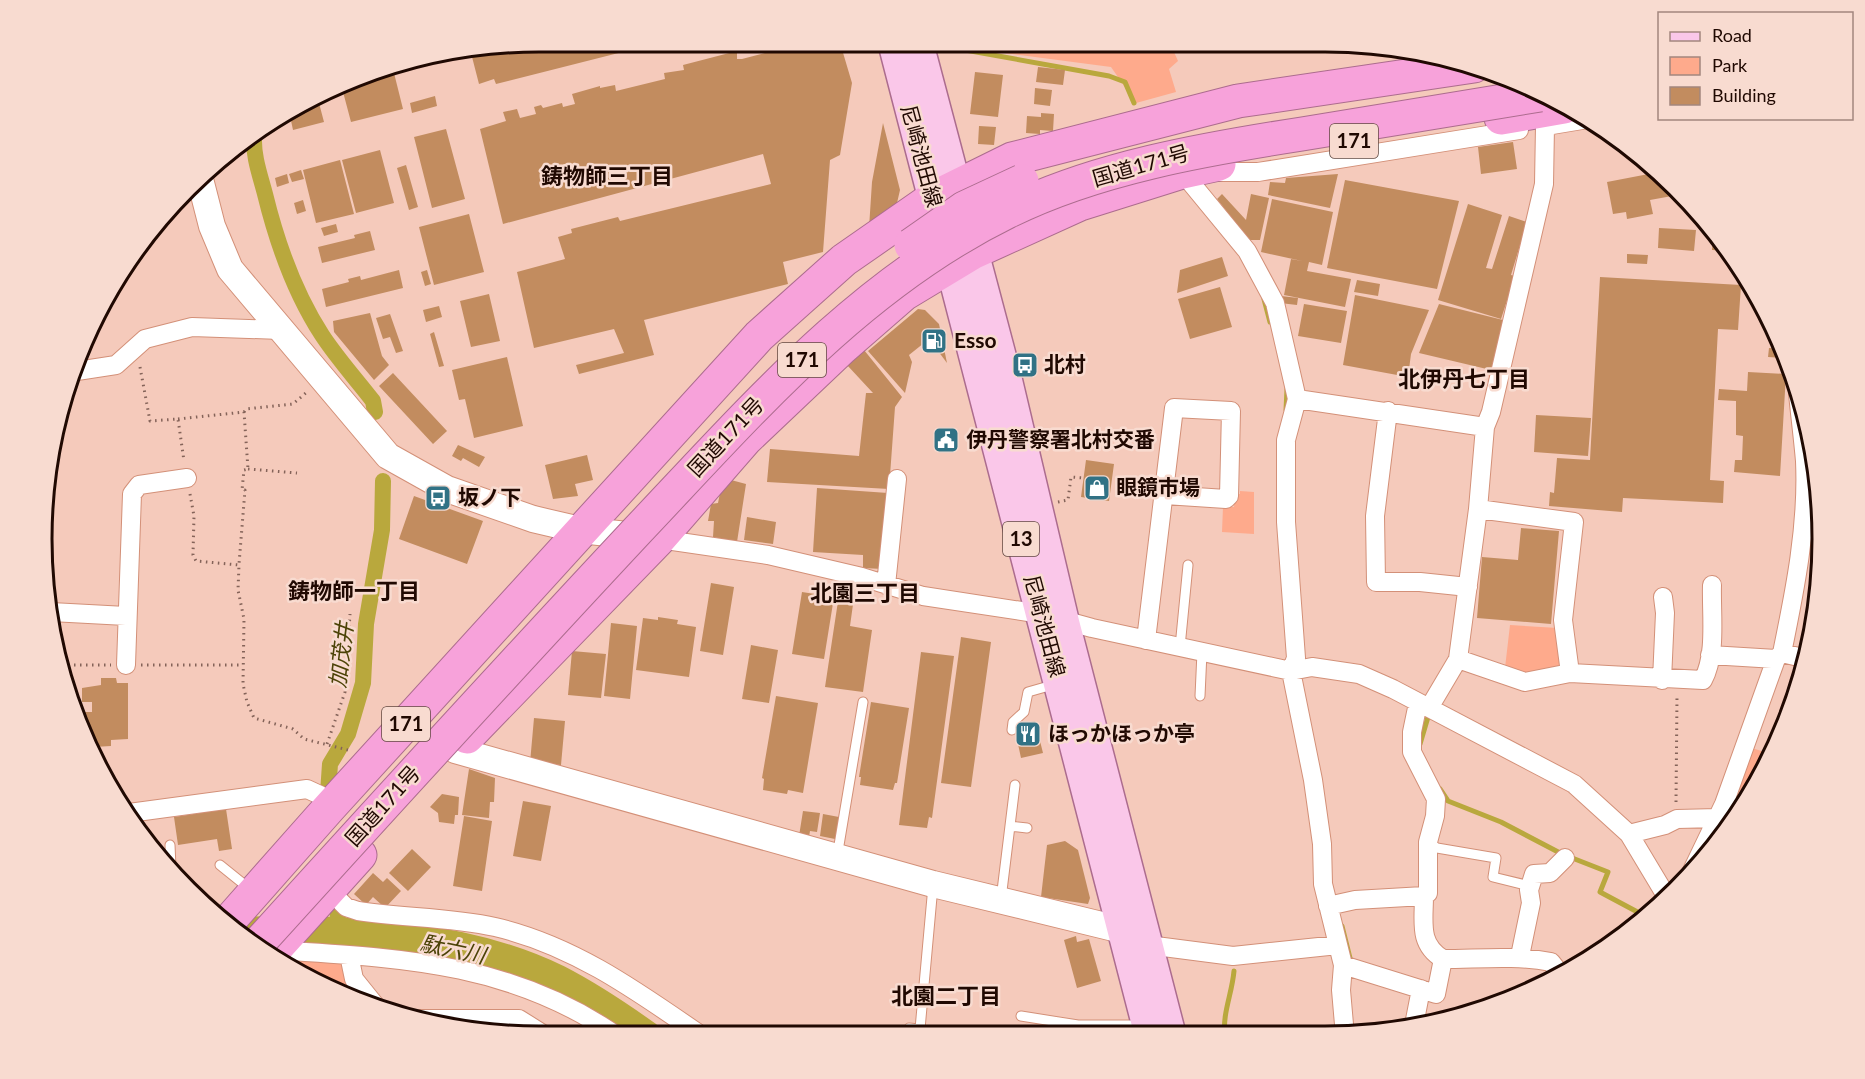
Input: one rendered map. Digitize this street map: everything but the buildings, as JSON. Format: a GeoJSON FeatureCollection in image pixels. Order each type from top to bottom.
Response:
{"type":"FeatureCollection","features":[{"type":"Feature","properties":{"kind":"highway","name":"171"},"geometry":{"type":"LineString","coordinates":[[236,915],[328,808],[759,336],[844,260],[945,191],[1012,159],[1238,101],[1453,69]]}},
{"type":"Feature","properties":{"kind":"highway","name":"国道171号"},"geometry":{"type":"LineString","coordinates":[[236,915],[742,387],[830,304],[964,208],[1008,186],[1065,164],[1186,131],[1489,81]]}},
{"type":"Feature","properties":{"kind":"highway","name":"171"},"geometry":{"type":"LineString","coordinates":[[273,947],[326,893],[455,750],[659,538],[746,439],[842,348],[904,294],[961,260],[1080,204],[1182,172],[1298,149],[1544,111]]}},
{"type":"Feature","properties":{"kind":"highway","name":"国道171号"},"geometry":{"type":"LineString","coordinates":[[273,947],[554,620],[759,402],[845,320],[935,254],[1007,211],[1068,187],[1189,152],[1544,111]]}},
{"type":"Feature","properties":{"kind":"main road","name":"尼崎池田線"},"geometry":{"type":"LineString","coordinates":[[896,52],[945,191]]}},
{"type":"Feature","properties":{"kind":"main road","name":"尼崎池田線"},"geometry":{"type":"LineString","coordinates":[[921,52],[945,191],[961,260],[1006,372],[1053,618],[1060,683],[1122,930],[1154,1026]]}},
{"type":"Feature","properties":{"kind":"main road","name":"尼崎池田線"},"geometry":{"type":"LineString","coordinates":[[1053,618],[1148,945],[1155,1026]]}},
{"type":"Feature","properties":{"kind":"street"},"geometry":{"type":"LineString","coordinates":[[1144,126],[1236,92],[1416,61]]}},
{"type":"Feature","properties":{"kind":"street"},"geometry":{"type":"LineString","coordinates":[[1328,906],[1354,900],[1424,896],[1428,893],[1428,842],[1435,816],[1436,799],[1412,752],[1412,732],[1424,705],[1458,659],[1478,509],[1485,427],[1491,412],[1544,184],[1544,111],[1562,114]]}},
{"type":"Feature","properties":{"kind":"street"},"geometry":{"type":"LineString","coordinates":[[1182,172],[1247,251],[1275,303],[1297,399],[1286,440],[1286,522],[1296,658],[1291,671],[1322,844],[1323,884],[1343,965],[1341,990],[1344,1025]]}},
{"type":"Feature","properties":{"kind":"street"},"geometry":{"type":"LineString","coordinates":[[202,188],[212,226],[230,269],[388,456],[411,471],[447,489],[532,519],[580,530],[659,538],[768,555],[923,596],[1053,618],[1291,671],[1312,667],[1359,674],[1574,783],[1629,834],[1663,891]]}},
{"type":"Feature","properties":{"kind":"street"},"geometry":{"type":"LineString","coordinates":[[83,370],[116,365],[145,339],[192,327],[281,330]]}},
{"type":"Feature","properties":{"kind":"street"},"geometry":{"type":"LineString","coordinates":[[1297,399],[1485,427]]}},
{"type":"Feature","properties":{"kind":"street"},"geometry":{"type":"LineString","coordinates":[[1146,640],[1174,408],[1231,411],[1229,496],[1226,499],[1165,495]]}},
{"type":"Feature","properties":{"kind":"street"},"geometry":{"type":"LineString","coordinates":[[1389,411],[1375,516],[1376,582],[1420,582],[1468,587]]}},
{"type":"Feature","properties":{"kind":"street"},"geometry":{"type":"LineString","coordinates":[[1704,846],[1721,811],[1779,656],[1794,595],[1804,508],[1803,446]]}},
{"type":"Feature","properties":{"kind":"street"},"geometry":{"type":"LineString","coordinates":[[126,665],[132,494],[139,485],[187,478]]}},
{"type":"Feature","properties":{"kind":"street"},"geometry":{"type":"LineString","coordinates":[[886,585],[899,490]]}},
{"type":"Feature","properties":{"kind":"street"},"geometry":{"type":"LineString","coordinates":[[1478,509],[1574,522],[1563,620],[1570,673]]}},
{"type":"Feature","properties":{"kind":"street"},"geometry":{"type":"LineString","coordinates":[[1458,659],[1525,682],[1570,673],[1703,680],[1708,670],[1710,655],[1712,585]]}},
{"type":"Feature","properties":{"kind":"street"},"geometry":{"type":"LineString","coordinates":[[1663,597],[1671,680]]}},
{"type":"Feature","properties":{"kind":"street"},"geometry":{"type":"LineString","coordinates":[[58,612],[126,616]]}},
{"type":"Feature","properties":{"kind":"street"},"geometry":{"type":"LineString","coordinates":[[1710,655],[1798,658]]}},
{"type":"Feature","properties":{"kind":"street"},"geometry":{"type":"LineString","coordinates":[[455,750],[933,884],[1122,930],[1148,945],[1233,956],[1338,945]]}},
{"type":"Feature","properties":{"kind":"street"},"geometry":{"type":"LineString","coordinates":[[136,812],[307,789],[320,795],[328,808]]}},
{"type":"Feature","properties":{"kind":"street"},"geometry":{"type":"LineString","coordinates":[[1629,834],[1665,825],[1677,819],[1730,809]]}},
{"type":"Feature","properties":{"kind":"street"},"geometry":{"type":"LineString","coordinates":[[1520,956],[1531,903],[1530,886],[1534,874],[1550,873],[1565,858]]}},
{"type":"Feature","properties":{"kind":"street"},"geometry":{"type":"LineString","coordinates":[[326,893],[346,907],[358,911],[461,921],[533,938],[575,956],[619,979],[687,1026]]}},
{"type":"Feature","properties":{"kind":"street"},"geometry":{"type":"LineString","coordinates":[[1424,896],[1424,937],[1430,951],[1443,959],[1507,959],[1520,956],[1551,962],[1556,968]]}},
{"type":"Feature","properties":{"kind":"street"},"geometry":{"type":"LineString","coordinates":[[278,950],[423,962],[524,986],[572,1009],[600,1026]]}},
{"type":"Feature","properties":{"kind":"street"},"geometry":{"type":"LineString","coordinates":[[349,955],[354,979],[366,994]]}},
{"type":"Feature","properties":{"kind":"street"},"geometry":{"type":"LineString","coordinates":[[1343,965],[1436,994],[1443,959]]}},
{"type":"Feature","properties":{"kind":"street"},"geometry":{"type":"LineString","coordinates":[[1415,1018],[1421,989]]}},
{"type":"Feature","properties":{"kind":"street"},"geometry":{"type":"LineString","coordinates":[[457,1019],[519,1019],[530,1026]]}},
{"type":"Feature","properties":{"kind":"lane"},"geometry":{"type":"LineString","coordinates":[[1180,647],[1188,565]]}},
{"type":"Feature","properties":{"kind":"lane"},"geometry":{"type":"LineString","coordinates":[[1200,696],[1202,652]]}},
{"type":"Feature","properties":{"kind":"lane"},"geometry":{"type":"LineString","coordinates":[[1012,730],[1013,722],[1024,712],[1028,692],[1060,683]]}},
{"type":"Feature","properties":{"kind":"lane"},"geometry":{"type":"LineString","coordinates":[[837,858],[863,702]]}},
{"type":"Feature","properties":{"kind":"lane"},"geometry":{"type":"LineString","coordinates":[[1001,901],[1015,785]]}},
{"type":"Feature","properties":{"kind":"lane"},"geometry":{"type":"LineString","coordinates":[[1010,826],[1027,828]]}},
{"type":"Feature","properties":{"kind":"lane"},"geometry":{"type":"LineString","coordinates":[[1428,842],[1437,848],[1496,858],[1493,877],[1530,886]]}},
{"type":"Feature","properties":{"kind":"lane"},"geometry":{"type":"LineString","coordinates":[[170,845],[171,858]]}},
{"type":"Feature","properties":{"kind":"lane"},"geometry":{"type":"LineString","coordinates":[[220,865],[236,915]]}},
{"type":"Feature","properties":{"kind":"lane"},"geometry":{"type":"LineString","coordinates":[[920,1026],[933,884]]}},
{"type":"Feature","properties":{"kind":"lane"},"geometry":{"type":"LineString","coordinates":[[1021,1016],[1089,1026]]}},
{"type":"Feature","properties":{"kind":"lane"},"geometry":{"type":"LineString","coordinates":[[1032,1026],[1033,1018]]}},
{"type":"Feature","properties":{"kind":"path"},"geometry":{"type":"LineString","coordinates":[[136,348],[150,420],[244,412],[293,404],[321,378]]}},
{"type":"Feature","properties":{"kind":"path"},"geometry":{"type":"LineString","coordinates":[[244,412],[248,469]]}},
{"type":"Feature","properties":{"kind":"path"},"geometry":{"type":"LineString","coordinates":[[178,419],[194,516],[193,555],[196,561],[239,564]]}},
{"type":"Feature","properties":{"kind":"path"},"geometry":{"type":"LineString","coordinates":[[297,473],[244,470],[242,490],[245,490],[238,590],[244,619],[245,693],[254,718],[293,729],[304,738],[343,749]]}},
{"type":"Feature","properties":{"kind":"path"},"geometry":{"type":"LineString","coordinates":[[1054,503],[1068,500],[1071,477],[1084,478]]}},
{"type":"Feature","properties":{"kind":"path"},"geometry":{"type":"LineString","coordinates":[[327,744],[345,692],[350,614]]}},
{"type":"Feature","properties":{"kind":"path"},"geometry":{"type":"LineString","coordinates":[[69,665],[243,666]]}},
{"type":"Feature","properties":{"kind":"path"},"geometry":{"type":"LineString","coordinates":[[1671,680],[1677,819]]}},
{"type":"Feature","properties":{"kind":"green space"},"geometry":{"type":"Polygon","coordinates":[[[997,52],[1174,52],[1178,61],[1169,69],[1176,92],[1136,103],[1111,67],[997,52]]]}},
{"type":"Feature","properties":{"kind":"green space"},"geometry":{"type":"Polygon","coordinates":[[[1240,491],[1254,492],[1254,534],[1222,532],[1223,507],[1234,507],[1235,494],[1240,494],[1240,491]]]}},
{"type":"Feature","properties":{"kind":"green space"},"geometry":{"type":"Polygon","coordinates":[[[1510,625],[1558,628],[1562,663],[1556,672],[1521,675],[1505,668],[1510,625]]]}},
{"type":"Feature","properties":{"kind":"green space"},"geometry":{"type":"Polygon","coordinates":[[[1748,747],[1764,752],[1737,799],[1731,797],[1748,747]]]}},
{"type":"Feature","properties":{"kind":"green space"},"geometry":{"type":"Polygon","coordinates":[[[290,957],[340,961],[348,966],[365,994],[324,976],[290,957]]]}},
{"type":"Feature","properties":{"kind":"waterway"},"geometry":{"type":"LineString","coordinates":[[976,52],[1109,76],[1125,82],[1134,103]]}},
{"type":"Feature","properties":{"kind":"waterway","name":"加茂井"},"geometry":{"type":"LineString","coordinates":[[254,145],[281,249],[303,302],[322,335],[373,401],[375,412]]}},
{"type":"Feature","properties":{"kind":"waterway"},"geometry":{"type":"LineString","coordinates":[[1264,299],[1270,322]]}},
{"type":"Feature","properties":{"kind":"waterway"},"geometry":{"type":"LineString","coordinates":[[1286,410],[1287,389]]}},
{"type":"Feature","properties":{"kind":"waterway","name":"加茂井"},"geometry":{"type":"LineString","coordinates":[[328,793],[330,764],[348,734],[363,683],[366,624],[382,530],[383,481]]}},
{"type":"Feature","properties":{"kind":"waterway"},"geometry":{"type":"LineString","coordinates":[[1420,744],[1428,717]]}},
{"type":"Feature","properties":{"kind":"waterway"},"geometry":{"type":"LineString","coordinates":[[1440,789],[1448,801],[1501,822],[1562,854],[1608,872],[1600,892],[1639,913]]}},
{"type":"Feature","properties":{"kind":"waterway","name":"加茂井"},"geometry":{"type":"LineString","coordinates":[[338,910],[342,945]]}},
{"type":"Feature","properties":{"kind":"waterway"},"geometry":{"type":"LineString","coordinates":[[1342,926],[1350,958]]}},
{"type":"Feature","properties":{"kind":"waterway","name":"駄六川"},"geometry":{"type":"LineString","coordinates":[[251,932],[362,933],[403,937],[484,953],[558,980],[632,1026]]}},
{"type":"Feature","properties":{"kind":"waterway"},"geometry":{"type":"LineString","coordinates":[[1224,1026],[1234,971]]}},
{"type":"Feature","properties":{"kind":"place","name":"Esso"},"geometry":{"type":"Point","coordinates":[934,341]}},
{"type":"Feature","properties":{"kind":"place","name":"北村"},"geometry":{"type":"Point","coordinates":[1025,365]}},
{"type":"Feature","properties":{"kind":"place","name":"伊丹警察署北村交番"},"geometry":{"type":"Point","coordinates":[946,440]}},
{"type":"Feature","properties":{"kind":"place","name":"眼鏡市場"},"geometry":{"type":"Point","coordinates":[1097,488]}},
{"type":"Feature","properties":{"kind":"place","name":"坂ノ下"},"geometry":{"type":"Point","coordinates":[438,498]}},
{"type":"Feature","properties":{"kind":"place","name":"ほっかほっか亭"},"geometry":{"type":"Point","coordinates":[1028,734]}},
{"type":"Feature","properties":{"kind":"district","name":"鋳物師三丁目"},"geometry":{"type":"Point","coordinates":[607,176]}},
{"type":"Feature","properties":{"kind":"district","name":"北伊丹七丁目"},"geometry":{"type":"Point","coordinates":[1464,379]}},
{"type":"Feature","properties":{"kind":"district","name":"鋳物師一丁目"},"geometry":{"type":"Point","coordinates":[354,591]}},
{"type":"Feature","properties":{"kind":"district","name":"北園三丁目"},"geometry":{"type":"Point","coordinates":[865,593]}},
{"type":"Feature","properties":{"kind":"district","name":"北園二丁目"},"geometry":{"type":"Point","coordinates":[946,996]}}]}
